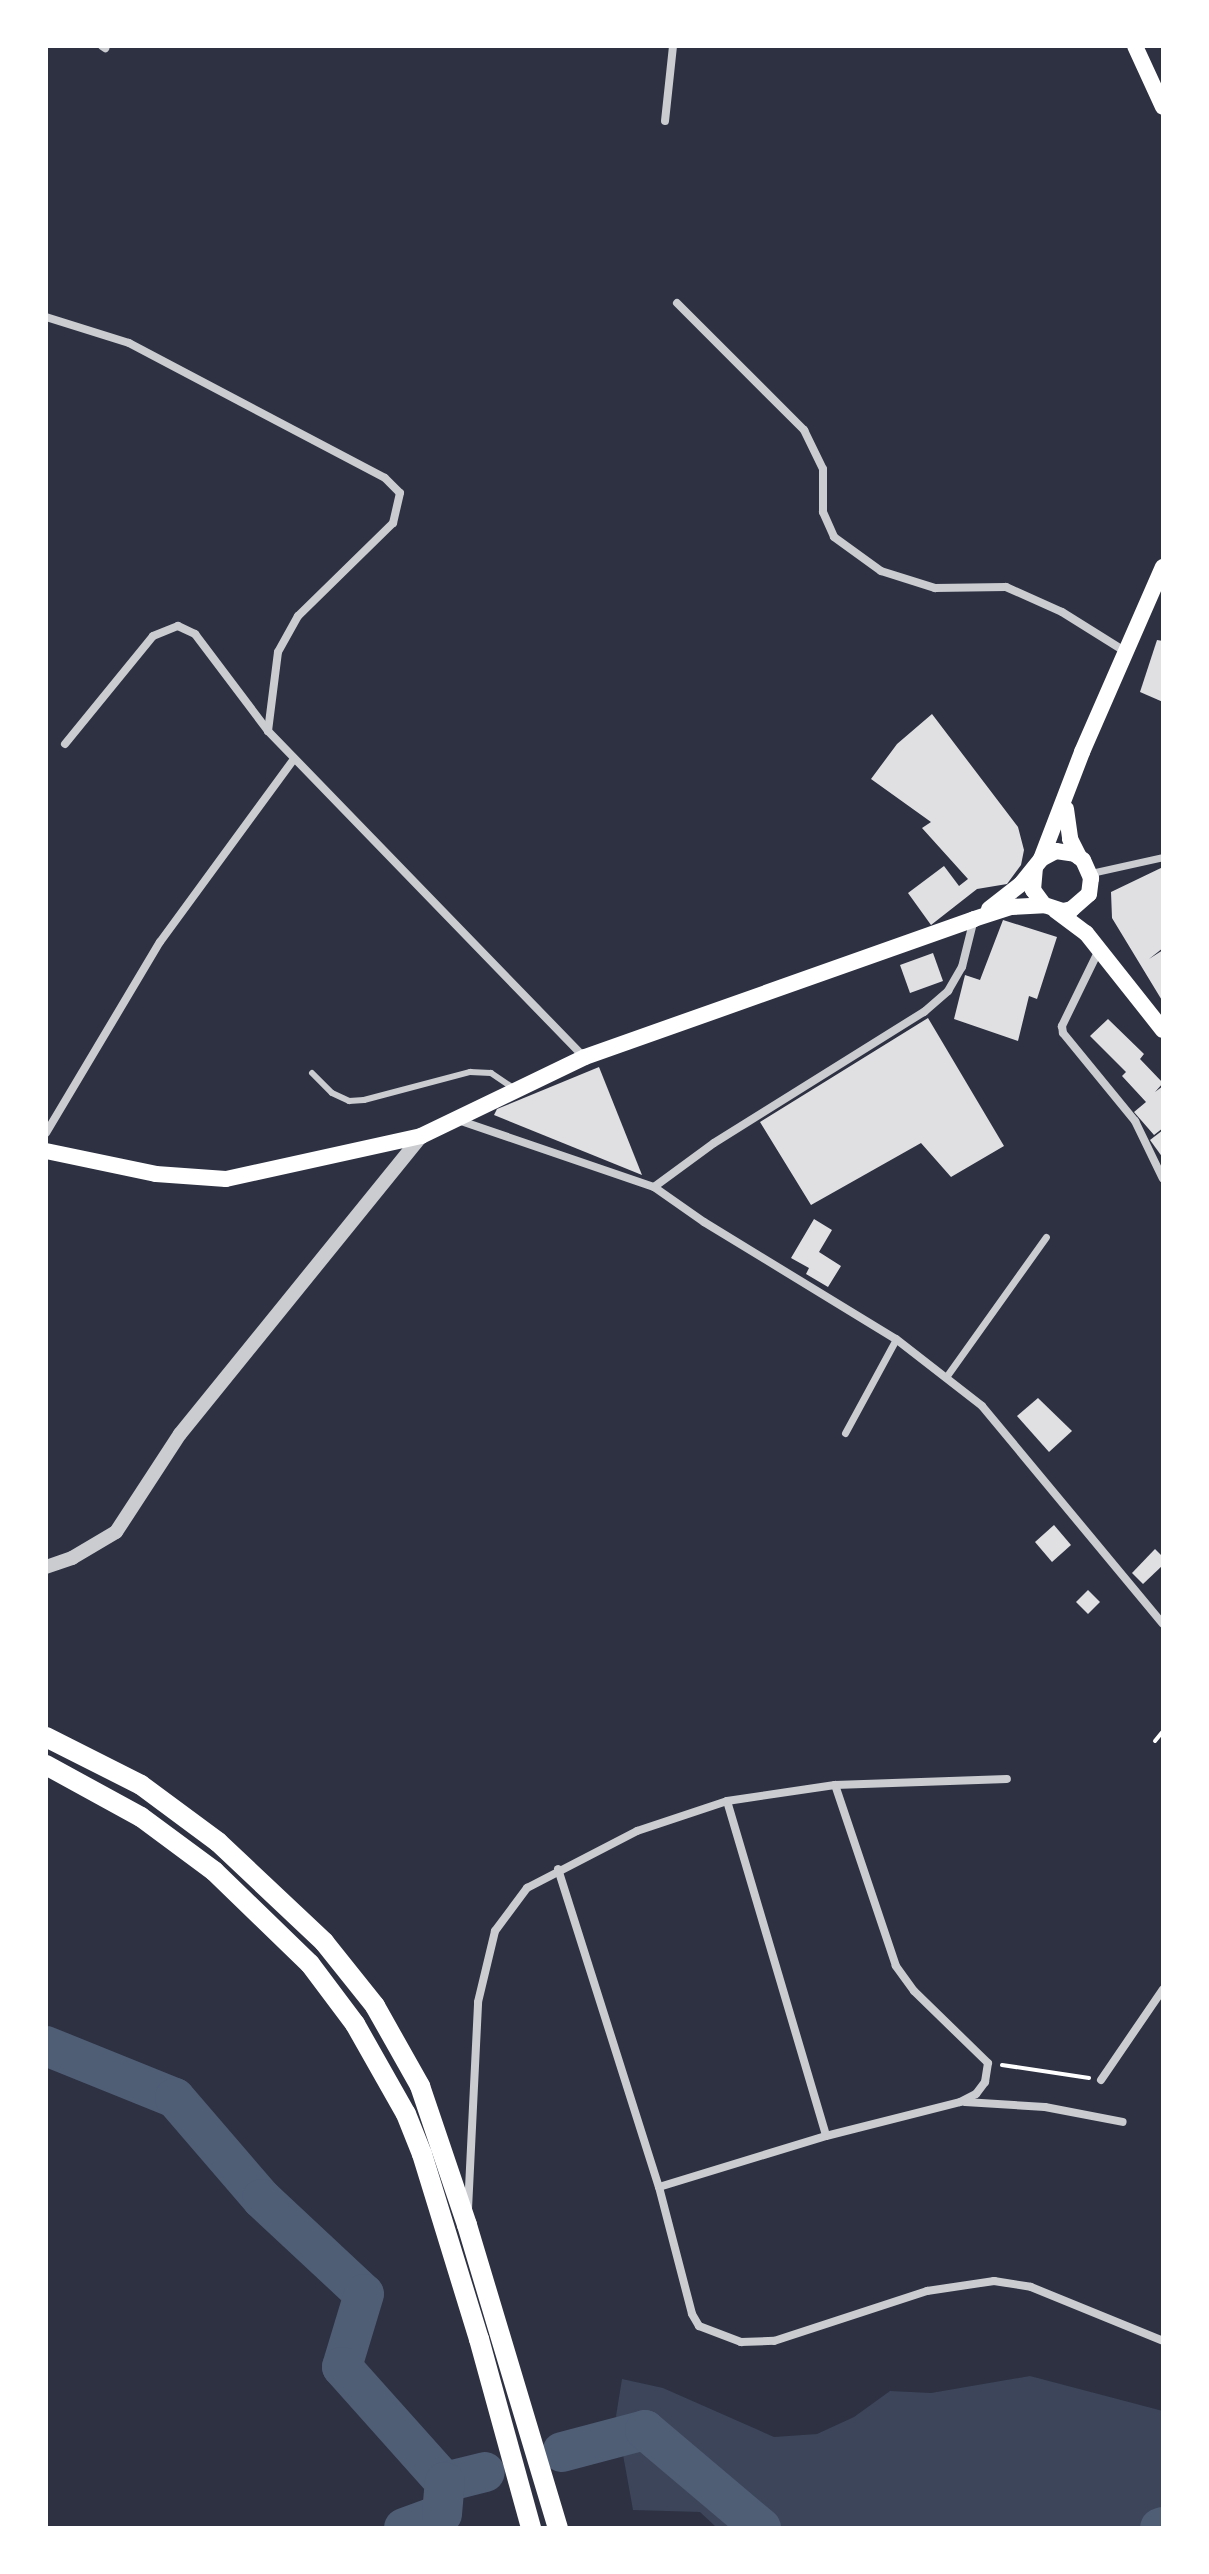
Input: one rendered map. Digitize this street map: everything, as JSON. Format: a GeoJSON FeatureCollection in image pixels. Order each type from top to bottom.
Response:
{"type":"FeatureCollection","features":[{"type":"Feature","properties":{"kind":"main road"},"geometry":{"type":"LineString","coordinates":[[1135,46],[1163,107]]}},
{"type":"Feature","properties":{"kind":"main road"},"geometry":{"type":"LineString","coordinates":[[1163,567],[1092,727],[1038,863],[1033,890],[1049,907],[1086,933],[1163,1030]]}},
{"type":"Feature","properties":{"kind":"main road"},"geometry":{"type":"LineString","coordinates":[[46,1151],[156,1174],[226,1179],[421,1136],[585,1057],[974,919],[1011,907],[1072,909],[1086,898],[1091,887],[1090,873],[1072,846],[1067,824],[1069,791]]}},
{"type":"Feature","properties":{"kind":"main road"},"geometry":{"type":"LineString","coordinates":[[974,919],[1002,901],[1038,863],[1056,851],[1079,857]]}},
{"type":"Feature","properties":{"kind":"main road"},"geometry":{"type":"LineString","coordinates":[[1086,898],[1090,927],[1099,949]]}},
{"type":"Feature","properties":{"kind":"main road"},"geometry":{"type":"LineString","coordinates":[[46,1737],[141,1785],[218,1842],[324,1942],[375,2006],[420,2086],[467,2225],[558,2528]]}},
{"type":"Feature","properties":{"kind":"main road"},"geometry":{"type":"LineString","coordinates":[[46,1765],[141,1817],[214,1871],[310,1964],[355,2024],[406,2114],[422,2154],[531,2528]]}},
{"type":"Feature","properties":{"kind":"street"},"geometry":{"type":"LineString","coordinates":[[665,121],[673,46]]}},
{"type":"Feature","properties":{"kind":"street"},"geometry":{"type":"LineString","coordinates":[[677,303],[804,430],[823,469],[823,512],[834,537],[881,571],[935,588],[1006,587],[1062,612],[1127,652]]}},
{"type":"Feature","properties":{"kind":"street"},"geometry":{"type":"LineString","coordinates":[[46,317],[129,343],[385,478],[400,493],[393,523],[298,616],[278,652],[268,731]]}},
{"type":"Feature","properties":{"kind":"street"},"geometry":{"type":"LineString","coordinates":[[65,744],[153,636],[178,626],[195,634],[268,731],[585,1057]]}},
{"type":"Feature","properties":{"kind":"street"},"geometry":{"type":"LineString","coordinates":[[46,1133],[160,942],[294,759]]}},
{"type":"Feature","properties":{"kind":"street"},"geometry":{"type":"LineString","coordinates":[[1090,873],[1163,857]]}},
{"type":"Feature","properties":{"kind":"street"},"geometry":{"type":"LineString","coordinates":[[654,1187],[714,1143],[936,1002],[948,991],[962,967],[974,919]]}},
{"type":"Feature","properties":{"kind":"street"},"geometry":{"type":"LineString","coordinates":[[1099,949],[1062,1026],[1063,1033],[1135,1121],[1163,1179]]}},
{"type":"Feature","properties":{"kind":"street"},"geometry":{"type":"LineString","coordinates":[[453,1118],[654,1187],[704,1222],[896,1339],[982,1406],[1161,1620]]}},
{"type":"Feature","properties":{"kind":"street"},"geometry":{"type":"LineString","coordinates":[[46,1567],[72,1558],[116,1532],[180,1434],[421,1136]]}},
{"type":"Feature","properties":{"kind":"street"},"geometry":{"type":"LineString","coordinates":[[946,1377],[1046,1237]]}},
{"type":"Feature","properties":{"kind":"street"},"geometry":{"type":"LineString","coordinates":[[845,1433],[896,1339]]}},
{"type":"Feature","properties":{"kind":"street"},"geometry":{"type":"LineString","coordinates":[[467,2225],[477,2008],[489,1951],[499,1925],[520,1895],[558,1869],[637,1831],[727,1801],[835,1785],[1007,1779]]}},
{"type":"Feature","properties":{"kind":"street"},"geometry":{"type":"LineString","coordinates":[[835,1785],[896,1966],[937,2015],[988,2063],[988,2076],[982,2087],[960,2102]]}},
{"type":"Feature","properties":{"kind":"street"},"geometry":{"type":"LineString","coordinates":[[727,1801],[826,2136]]}},
{"type":"Feature","properties":{"kind":"street"},"geometry":{"type":"LineString","coordinates":[[558,1869],[659,2187],[692,2314],[699,2326],[728,2339],[754,2343],[774,2341],[927,2291],[973,2283],[1009,2282],[1031,2287],[1163,2341]]}},
{"type":"Feature","properties":{"kind":"street"},"geometry":{"type":"LineString","coordinates":[[1101,2080],[1163,1989]]}},
{"type":"Feature","properties":{"kind":"street"},"geometry":{"type":"LineString","coordinates":[[659,2187],[826,2136],[960,2102],[1045,2107],[1123,2122]]}},
{"type":"Feature","properties":{"kind":"lane"},"geometry":{"type":"LineString","coordinates":[[312,1073],[332,1093],[349,1101],[364,1100],[470,1072],[491,1073],[515,1089]]}},
{"type":"Feature","properties":{"kind":"path"},"geometry":{"type":"LineString","coordinates":[[1155,1741],[1163,1731]]}},
{"type":"Feature","properties":{"kind":"path"},"geometry":{"type":"LineString","coordinates":[[988,2063],[1101,2080]]}},
{"type":"Feature","properties":{"kind":"shaded area"},"geometry":{"type":"Polygon","coordinates":[[[1030,2376],[1163,2411],[1163,2528],[717,2528],[700,2512],[633,2510],[616,2416],[622,2379],[663,2388],[774,2437],[817,2434],[854,2417],[890,2391],[931,2393],[1030,2376]]]}},
{"type":"Feature","properties":{"kind":"building"},"geometry":{"type":"Polygon","coordinates":[[[1157,640],[1163,641],[1163,702],[1140,692],[1157,640]]]}},
{"type":"Feature","properties":{"kind":"building"},"geometry":{"type":"Polygon","coordinates":[[[932,714],[1018,827],[1024,850],[1021,865],[1007,884],[977,889],[931,925],[908,893],[944,866],[959,886],[968,879],[922,828],[931,822],[871,779],[897,744],[932,714]]]}},
{"type":"Feature","properties":{"kind":"building"},"geometry":{"type":"Polygon","coordinates":[[[1163,867],[1163,948],[1149,959],[1163,950],[1163,1002],[1112,918],[1111,892],[1163,867]]]}},
{"type":"Feature","properties":{"kind":"building"},"geometry":{"type":"Polygon","coordinates":[[[1003,920],[1057,937],[1037,999],[1029,996],[1018,1041],[954,1019],[965,975],[980,980],[1003,920]]]}},
{"type":"Feature","properties":{"kind":"building"},"geometry":{"type":"Polygon","coordinates":[[[933,953],[943,981],[910,993],[900,965],[933,953]]]}},
{"type":"Feature","properties":{"kind":"building"},"geometry":{"type":"Polygon","coordinates":[[[928,1018],[1004,1146],[951,1177],[921,1143],[811,1205],[760,1122],[928,1018]]]}},
{"type":"Feature","properties":{"kind":"building"},"geometry":{"type":"Polygon","coordinates":[[[1108,1019],[1144,1054],[1140,1059],[1163,1083],[1155,1092],[1163,1086],[1163,1128],[1154,1135],[1134,1112],[1146,1102],[1122,1076],[1126,1072],[1090,1036],[1108,1019]]]}},
{"type":"Feature","properties":{"kind":"building"},"geometry":{"type":"Polygon","coordinates":[[[599,1067],[642,1175],[494,1115],[497,1109],[599,1067]]]}},
{"type":"Feature","properties":{"kind":"building"},"geometry":{"type":"Polygon","coordinates":[[[1163,1130],[1163,1158],[1150,1140],[1163,1130]]]}},
{"type":"Feature","properties":{"kind":"building"},"geometry":{"type":"Polygon","coordinates":[[[814,1219],[832,1230],[819,1252],[841,1266],[828,1287],[806,1274],[809,1268],[791,1258],[814,1219]]]}},
{"type":"Feature","properties":{"kind":"building"},"geometry":{"type":"Polygon","coordinates":[[[1038,1398],[1072,1431],[1049,1452],[1017,1416],[1038,1398]]]}},
{"type":"Feature","properties":{"kind":"building"},"geometry":{"type":"Polygon","coordinates":[[[1054,1525],[1071,1545],[1052,1562],[1035,1542],[1054,1525]]]}},
{"type":"Feature","properties":{"kind":"building"},"geometry":{"type":"Polygon","coordinates":[[[1155,1549],[1163,1557],[1163,1565],[1143,1584],[1132,1573],[1155,1549]]]}},
{"type":"Feature","properties":{"kind":"building"},"geometry":{"type":"Polygon","coordinates":[[[1088,1590],[1100,1602],[1088,1614],[1076,1602],[1088,1590]]]}},
{"type":"Feature","properties":{"kind":"waterway"},"geometry":{"type":"LineString","coordinates":[[46,2046],[175,2098],[262,2199],[364,2294],[342,2367],[445,2482]]}},
{"type":"Feature","properties":{"kind":"waterway"},"geometry":{"type":"LineString","coordinates":[[562,2452],[645,2430],[761,2528]]}},
{"type":"Feature","properties":{"kind":"waterway"},"geometry":{"type":"LineString","coordinates":[[445,2482],[485,2472]]}},
{"type":"Feature","properties":{"kind":"waterway"},"geometry":{"type":"LineString","coordinates":[[404,2528],[442,2514],[445,2482]]}}]}
